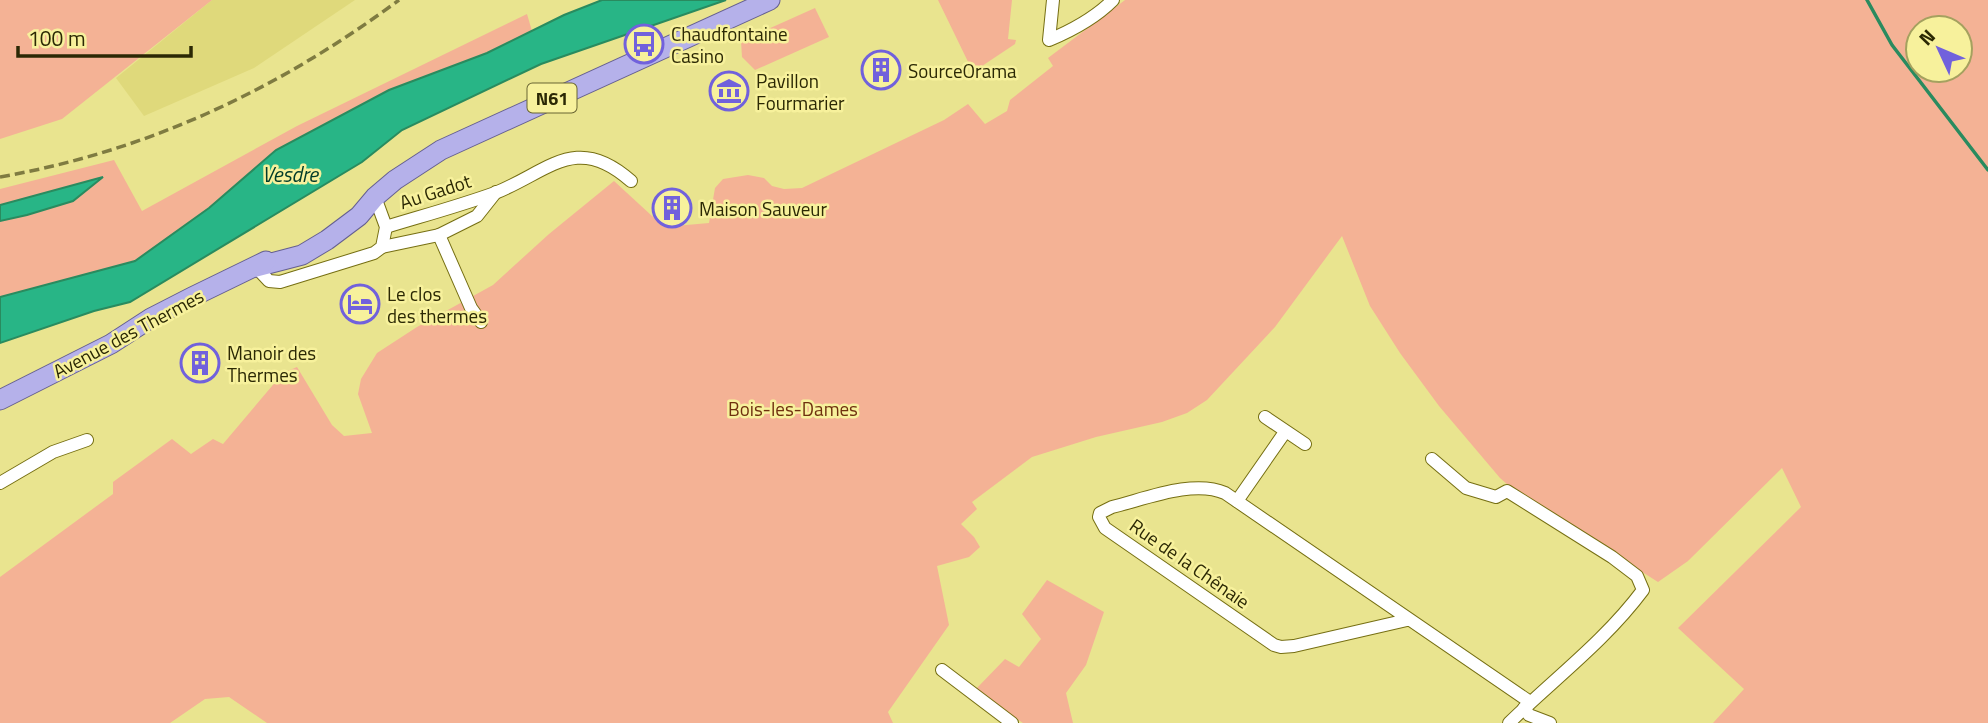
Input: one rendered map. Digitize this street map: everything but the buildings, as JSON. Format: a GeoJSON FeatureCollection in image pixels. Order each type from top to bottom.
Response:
{"type":"FeatureCollection","features":[{"type":"Feature","properties":{"kind":"main road","name":"Avenue des Thermes"},"geometry":{"type":"LineString","coordinates":[[0,400],[111,344],[182,302],[256,267],[302,255],[359,216],[375,197],[414,166],[441,150],[646,54],[770,0]]}},
{"type":"Feature","properties":{"kind":"street"},"geometry":{"type":"LineString","coordinates":[[1053,0],[1049,40],[1071,31],[1101,12],[1113,0]]}},
{"type":"Feature","properties":{"kind":"street","name":"Au Gadot"},"geometry":{"type":"LineString","coordinates":[[386,227],[496,192],[536,170],[563,160],[603,160],[631,181]]}},
{"type":"Feature","properties":{"kind":"street","name":"Au Gadot"},"geometry":{"type":"LineString","coordinates":[[382,247],[439,235],[478,216],[496,192]]}},
{"type":"Feature","properties":{"kind":"street"},"geometry":{"type":"LineString","coordinates":[[256,267],[269,281],[280,282],[374,253],[382,247],[386,227],[375,197]]}},
{"type":"Feature","properties":{"kind":"street"},"geometry":{"type":"LineString","coordinates":[[439,235],[471,308],[481,322]]}},
{"type":"Feature","properties":{"kind":"street"},"geometry":{"type":"LineString","coordinates":[[1265,417],[1305,444]]}},
{"type":"Feature","properties":{"kind":"street"},"geometry":{"type":"LineString","coordinates":[[1237,501],[1285,432]]}},
{"type":"Feature","properties":{"kind":"street"},"geometry":{"type":"LineString","coordinates":[[0,484],[53,452],[87,440]]}},
{"type":"Feature","properties":{"kind":"street"},"geometry":{"type":"LineString","coordinates":[[1432,459],[1466,488],[1496,497],[1507,491],[1612,557],[1637,576],[1643,590],[1598,641],[1509,723]]}},
{"type":"Feature","properties":{"kind":"street","name":"Rue de la Chênaie"},"geometry":{"type":"LineString","coordinates":[[1407,620],[1294,646],[1274,645],[1105,528],[1100,513],[1112,507],[1196,487],[1212,487],[1237,501],[1407,620],[1527,705],[1529,715],[1550,723]]}},
{"type":"Feature","properties":{"kind":"street"},"geometry":{"type":"LineString","coordinates":[[942,670],[1013,723]]}},
{"type":"Feature","properties":{"kind":"shaded area"},"geometry":{"type":"Polygon","coordinates":[[[212,0],[355,0],[254,68],[144,116],[116,78],[212,0]]]}},
{"type":"Feature","properties":{"kind":"green space"},"geometry":{"type":"Polygon","coordinates":[[[0,0],[212,0],[62,119],[0,139],[0,0]]]}},
{"type":"Feature","properties":{"kind":"green space"},"geometry":{"type":"Polygon","coordinates":[[[938,0],[1012,0],[1008,39],[1016,40],[1015,44],[973,72],[938,0]]]}},
{"type":"Feature","properties":{"kind":"green space","name":"Bois-les-Dames"},"geometry":{"type":"Polygon","coordinates":[[[1125,0],[1988,0],[1988,723],[1713,723],[1744,689],[1678,628],[1801,507],[1782,468],[1688,561],[1658,582],[1516,492],[1500,478],[1439,406],[1400,353],[1370,306],[1342,236],[1275,327],[1207,400],[1187,413],[1162,422],[1096,437],[1032,457],[972,502],[977,509],[961,524],[980,547],[969,557],[937,566],[949,625],[888,712],[893,723],[267,723],[229,697],[205,699],[170,723],[0,723],[0,577],[113,494],[113,482],[172,439],[191,454],[213,439],[223,444],[283,373],[297,367],[332,425],[344,436],[372,433],[358,394],[361,379],[377,353],[417,327],[493,285],[549,234],[614,181],[664,227],[709,223],[715,188],[723,179],[748,175],[764,178],[772,186],[784,189],[802,188],[944,120],[968,104],[985,124],[1007,111],[1010,100],[1053,66],[1048,58],[1125,0]]]}},
{"type":"Feature","properties":{"kind":"green space"},"geometry":{"type":"Polygon","coordinates":[[[815,8],[829,37],[755,70],[742,57],[741,41],[815,8]]]}},
{"type":"Feature","properties":{"kind":"green space"},"geometry":{"type":"Polygon","coordinates":[[[527,14],[532,31],[487,53],[389,90],[276,150],[209,208],[135,261],[0,297],[0,221],[73,201],[101,178],[0,205],[0,189],[114,160],[142,211],[297,126],[527,14]]]}},
{"type":"Feature","properties":{"kind":"green space"},"geometry":{"type":"Polygon","coordinates":[[[1047,580],[1104,612],[1086,665],[1066,693],[1073,723],[1023,723],[975,690],[1005,659],[1019,667],[1041,639],[1022,614],[1047,580]]]}},
{"type":"Feature","properties":{"kind":"water","name":"Vesdre"},"geometry":{"type":"Polygon","coordinates":[[[602,0],[726,0],[541,64],[402,130],[362,162],[130,302],[94,311],[0,343],[0,297],[135,261],[209,208],[276,150],[389,90],[487,53],[564,15],[602,0]]]}},
{"type":"Feature","properties":{"kind":"water"},"geometry":{"type":"Polygon","coordinates":[[[103,177],[73,201],[0,221],[0,205],[103,177]]]}},
{"type":"Feature","properties":{"kind":"waterway"},"geometry":{"type":"LineString","coordinates":[[1867,0],[1892,45],[1988,170]]}},
{"type":"Feature","properties":{"kind":"railway"},"geometry":{"type":"LineString","coordinates":[[0,177],[55,166],[108,151],[210,112],[307,62],[399,0]]}},
{"type":"Feature","properties":{"kind":"place","name":"Chaudfontaine Casino"},"geometry":{"type":"Point","coordinates":[644,44]}},
{"type":"Feature","properties":{"kind":"place","name":"SourceOrama"},"geometry":{"type":"Point","coordinates":[881,70]}},
{"type":"Feature","properties":{"kind":"place","name":"Pavillon Fourmarier"},"geometry":{"type":"Point","coordinates":[729,91]}},
{"type":"Feature","properties":{"kind":"place","name":"Maison Sauveur"},"geometry":{"type":"Point","coordinates":[672,208]}},
{"type":"Feature","properties":{"kind":"place","name":"Le clos des thermes"},"geometry":{"type":"Point","coordinates":[360,304]}},
{"type":"Feature","properties":{"kind":"place","name":"Manoir des Thermes"},"geometry":{"type":"Point","coordinates":[200,363]}}]}
